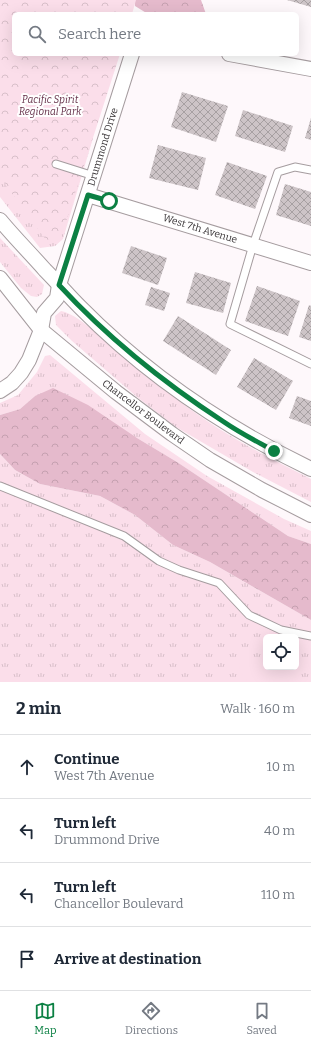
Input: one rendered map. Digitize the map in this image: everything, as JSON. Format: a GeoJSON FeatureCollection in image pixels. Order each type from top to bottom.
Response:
{"type":"FeatureCollection","features":[{"type":"Feature","properties":{"kind":"street","name":"Drummond Drive"},"geometry":{"type":"LineString","coordinates":[[0,391],[12,383],[21,373],[29,360],[41,330],[44,313],[56,298],[131,56]]}},
{"type":"Feature","properties":{"kind":"street"},"geometry":{"type":"LineString","coordinates":[[240,56],[311,69]]}},
{"type":"Feature","properties":{"kind":"street","name":"West 7th Avenue"},"geometry":{"type":"LineString","coordinates":[[88,195],[311,263]]}},
{"type":"Feature","properties":{"kind":"street"},"geometry":{"type":"LineString","coordinates":[[0,220],[81,308],[127,351],[178,390],[226,423],[274,451],[311,469]]}},
{"type":"Feature","properties":{"kind":"street","name":"Chancellor Boulevard"},"geometry":{"type":"LineString","coordinates":[[2,285],[41,330],[116,392],[204,456],[262,490],[311,515]]}},
{"type":"Feature","properties":{"kind":"lane"},"geometry":{"type":"LineString","coordinates":[[56,164],[94,176]]}},
{"type":"Feature","properties":{"kind":"lane"},"geometry":{"type":"LineString","coordinates":[[311,170],[295,167],[278,172],[253,245],[230,324],[311,364]]}},
{"type":"Feature","properties":{"kind":"lane"},"geometry":{"type":"LineString","coordinates":[[0,486],[124,536],[159,560],[179,570],[219,583],[249,615],[281,630],[311,636]]}},
{"type":"Feature","properties":{"kind":"green space","name":"Pacific Spirit Regional Park"},"geometry":{"type":"Polygon","coordinates":[[[0,0],[136,0],[133,12],[12,12],[12,56],[119,56],[61,237],[46,240],[0,177],[0,0]]]}},
{"type":"Feature","properties":{"kind":"green space"},"geometry":{"type":"Polygon","coordinates":[[[135,0],[201,0],[205,12],[145,12],[135,6],[135,0]]]}},
{"type":"Feature","properties":{"kind":"green space"},"geometry":{"type":"Polygon","coordinates":[[[93,138],[63,239],[55,246],[40,248],[0,197],[0,140],[93,138]]]}},
{"type":"Feature","properties":{"kind":"green space"},"geometry":{"type":"Polygon","coordinates":[[[0,238],[44,285],[42,294],[37,297],[31,296],[21,288],[0,262],[0,238]]]}},
{"type":"Feature","properties":{"kind":"green space"},"geometry":{"type":"Polygon","coordinates":[[[61,311],[79,319],[89,326],[146,376],[197,414],[261,453],[311,479],[311,502],[253,472],[176,427],[137,397],[72,341],[56,325],[55,316],[61,311]]]}},
{"type":"Feature","properties":{"kind":"green space"},"geometry":{"type":"Polygon","coordinates":[[[50,355],[145,434],[207,476],[284,519],[311,531],[311,544],[288,536],[177,462],[137,438],[35,396],[20,409],[0,415],[0,403],[18,395],[37,372],[45,356],[50,355]]]}},
{"type":"Feature","properties":{"kind":"green space"},"geometry":{"type":"Polygon","coordinates":[[[53,388],[88,405],[288,536],[311,544],[311,620],[210,562],[173,545],[135,515],[100,496],[40,484],[15,470],[0,454],[0,415],[20,409],[35,396],[53,388]]]}},
{"type":"Feature","properties":{"kind":"green space"},"geometry":{"type":"Polygon","coordinates":[[[0,454],[15,470],[40,484],[100,496],[135,515],[173,545],[210,562],[311,620],[311,682],[0,682],[0,454]]]}},
{"type":"Feature","properties":{"kind":"green space"},"geometry":{"type":"Polygon","coordinates":[[[245,657],[257,658],[263,662],[263,670],[284,670],[293,675],[299,682],[248,682],[241,673],[239,666],[241,659],[245,657]]]}},
{"type":"Feature","properties":{"kind":"building"},"geometry":{"type":"Polygon","coordinates":[[[287,0],[311,0],[311,7],[287,0]]]}},
{"type":"Feature","properties":{"kind":"building"},"geometry":{"type":"Polygon","coordinates":[[[182,92],[228,106],[216,142],[171,127],[182,92]]]}},
{"type":"Feature","properties":{"kind":"building"},"geometry":{"type":"Polygon","coordinates":[[[243,110],[293,126],[285,152],[235,136],[243,110]]]}},
{"type":"Feature","properties":{"kind":"building"},"geometry":{"type":"Polygon","coordinates":[[[311,118],[311,140],[305,138],[311,118]]]}},
{"type":"Feature","properties":{"kind":"building"},"geometry":{"type":"Polygon","coordinates":[[[158,145],[206,158],[198,190],[149,178],[158,145]]]}},
{"type":"Feature","properties":{"kind":"building"},"geometry":{"type":"Polygon","coordinates":[[[227,162],[267,176],[255,209],[215,195],[227,162]]]}},
{"type":"Feature","properties":{"kind":"building"},"geometry":{"type":"Polygon","coordinates":[[[285,184],[311,192],[311,226],[276,215],[285,184]]]}},
{"type":"Feature","properties":{"kind":"building"},"geometry":{"type":"Polygon","coordinates":[[[131,246],[167,258],[158,285],[122,273],[131,246]]]}},
{"type":"Feature","properties":{"kind":"building"},"geometry":{"type":"Polygon","coordinates":[[[195,272],[231,283],[223,313],[186,303],[195,272]]]}},
{"type":"Feature","properties":{"kind":"building"},"geometry":{"type":"Polygon","coordinates":[[[257,286],[300,301],[288,336],[245,321],[257,286]]]}},
{"type":"Feature","properties":{"kind":"building"},"geometry":{"type":"Polygon","coordinates":[[[151,287],[170,293],[164,311],[145,305],[151,287]]]}},
{"type":"Feature","properties":{"kind":"building"},"geometry":{"type":"Polygon","coordinates":[[[309,305],[311,306],[311,341],[299,337],[309,305]]]}},
{"type":"Feature","properties":{"kind":"building"},"geometry":{"type":"Polygon","coordinates":[[[178,316],[231,350],[216,375],[163,341],[178,316]]]}},
{"type":"Feature","properties":{"kind":"building"},"geometry":{"type":"Polygon","coordinates":[[[254,358],[293,381],[276,410],[237,387],[254,358]]]}},
{"type":"Feature","properties":{"kind":"building"},"geometry":{"type":"Polygon","coordinates":[[[297,396],[311,401],[311,426],[289,418],[297,396]]]}},
{"type":"Feature","properties":{"kind":"route"},"geometry":{"type":"LineString","coordinates":[[109,201],[88,195],[59,285],[127,351],[178,390],[226,423],[274,451]]}}]}
